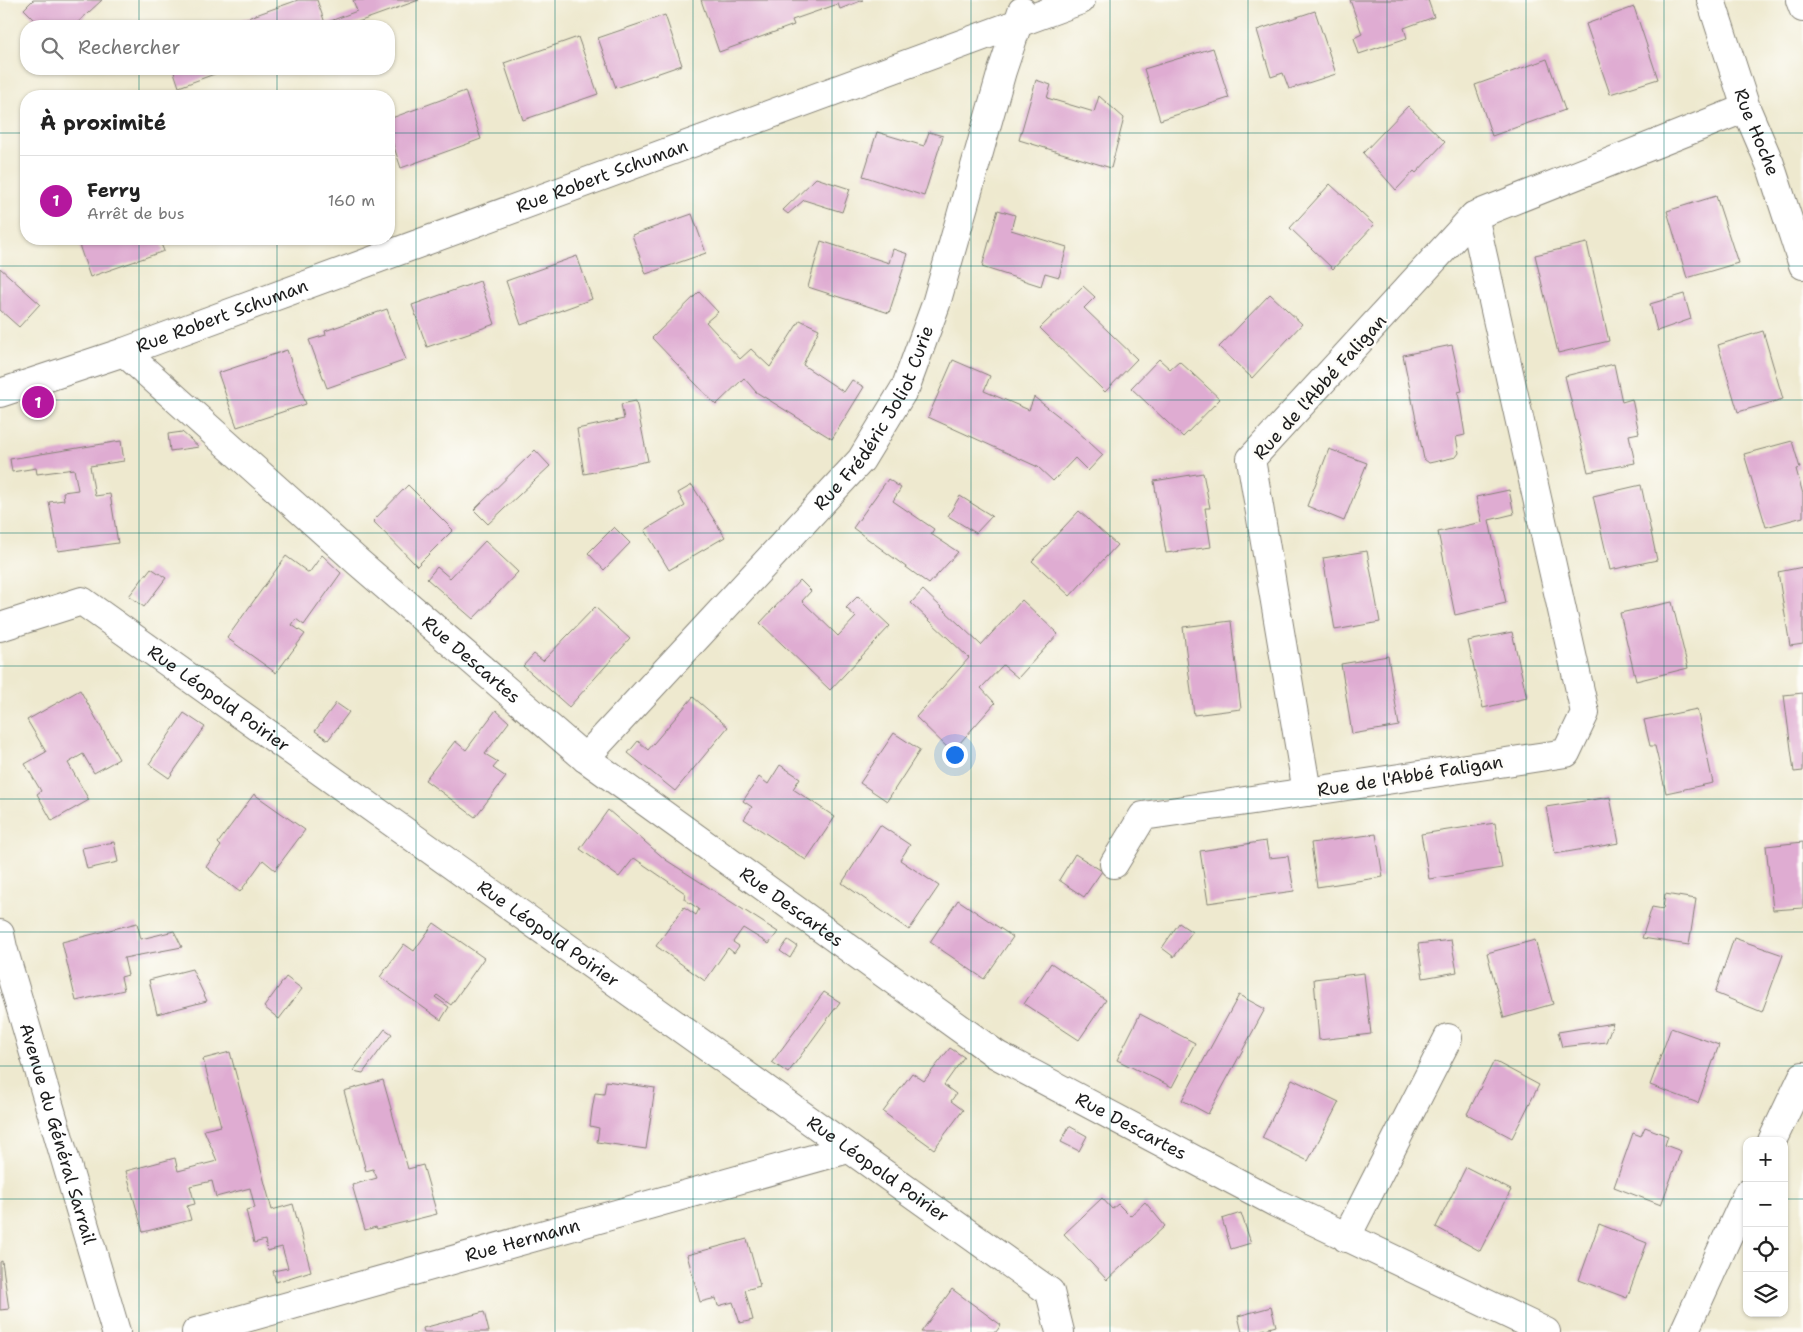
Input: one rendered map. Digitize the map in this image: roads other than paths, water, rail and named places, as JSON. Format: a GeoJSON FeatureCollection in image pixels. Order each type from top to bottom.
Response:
{"type":"FeatureCollection","features":[{"type":"Feature","properties":{"kind":"street","name":"Rue Robert Schuman"},"geometry":{"type":"LineString","coordinates":[[0,393],[124,352],[1022,11],[1082,0]]}},
{"type":"Feature","properties":{"kind":"street","name":"Rue Hoche"},"geometry":{"type":"LineString","coordinates":[[1711,0],[1746,108],[1770,164],[1803,265]]}},
{"type":"Feature","properties":{"kind":"street"},"geometry":{"type":"LineString","coordinates":[[1800,0],[1803,8]]}},
{"type":"Feature","properties":{"kind":"street","name":"Rue Frédéric Joliot Curie"},"geometry":{"type":"LineString","coordinates":[[585,758],[861,460],[906,386],[936,304],[1002,71],[1022,11]]}},
{"type":"Feature","properties":{"kind":"street","name":"Rue de l'Abbé Faligan"},"geometry":{"type":"LineString","coordinates":[[1474,216],[1585,713],[1566,753],[1307,792],[1251,460],[1474,216],[1746,108]]}},
{"type":"Feature","properties":{"kind":"street","name":"Rue Descartes"},"geometry":{"type":"LineString","coordinates":[[124,352],[358,562],[585,758],[997,1054],[1276,1203],[1546,1332]]}},
{"type":"Feature","properties":{"kind":"street","name":"Rue Léopold Poirier"},"geometry":{"type":"LineString","coordinates":[[0,626],[82,601],[1050,1292],[1060,1332]]}},
{"type":"Feature","properties":{"kind":"street"},"geometry":{"type":"LineString","coordinates":[[1114,864],[1144,816],[1307,792]]}},
{"type":"Feature","properties":{"kind":"street","name":"Avenue du Général Sarrail"},"geometry":{"type":"LineString","coordinates":[[1,944],[116,1332]]}},
{"type":"Feature","properties":{"kind":"street"},"geometry":{"type":"LineString","coordinates":[[1346,1238],[1448,1038]]}},
{"type":"Feature","properties":{"kind":"street"},"geometry":{"type":"LineString","coordinates":[[1774,1137],[1803,1076]]}},
{"type":"Feature","properties":{"kind":"street","name":"Rue Hermann"},"geometry":{"type":"LineString","coordinates":[[196,1332],[848,1148]]}},
{"type":"Feature","properties":{"kind":"street"},"geometry":{"type":"LineString","coordinates":[[1684,1332],[1743,1203]]}},
{"type":"Feature","properties":{"kind":"place","name":"Ferry"},"geometry":{"type":"Point","coordinates":[38,402]}}]}
